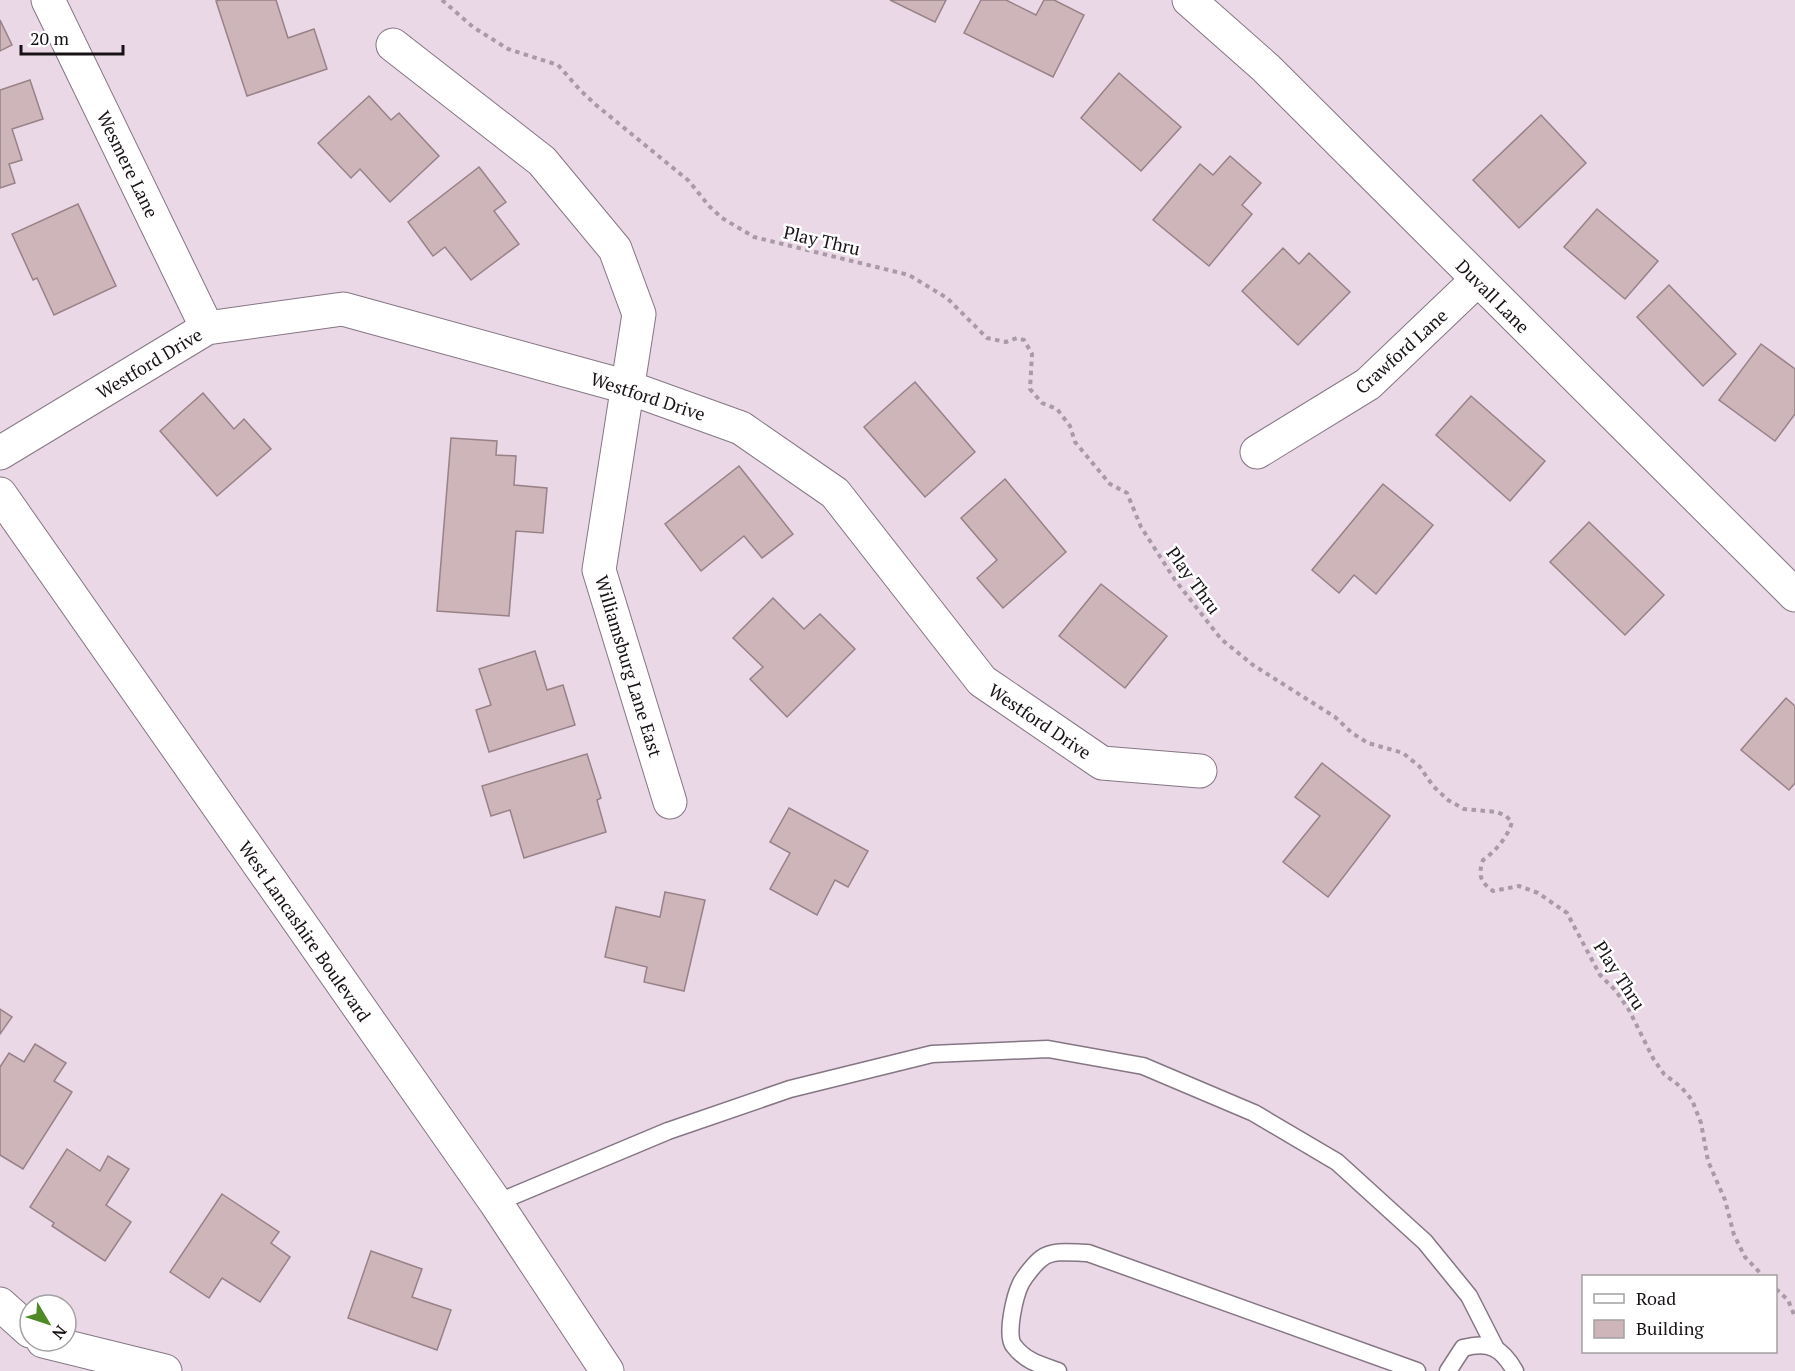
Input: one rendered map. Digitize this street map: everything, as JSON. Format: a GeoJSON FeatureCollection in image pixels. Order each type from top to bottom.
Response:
{"type":"FeatureCollection","features":[{"type":"Feature","properties":{"kind":"street","name":"Wesmere Lane"},"geometry":{"type":"LineString","coordinates":[[48,0],[207,328]]}},
{"type":"Feature","properties":{"kind":"street","name":"Duvall Lane"},"geometry":{"type":"LineString","coordinates":[[1189,0],[1266,68],[1795,595]]}},
{"type":"Feature","properties":{"kind":"street","name":"Williamsburg Lane East"},"geometry":{"type":"LineString","coordinates":[[393,45],[542,161],[615,249],[639,314],[599,570],[670,802]]}},
{"type":"Feature","properties":{"kind":"street","name":"Crawford Lane"},"geometry":{"type":"LineString","coordinates":[[1257,452],[1368,384],[1477,280]]}},
{"type":"Feature","properties":{"kind":"street","name":"Westford Drive"},"geometry":{"type":"LineString","coordinates":[[0,453],[207,328],[343,309],[627,387],[741,428],[835,493],[982,681],[1102,763],[1200,771]]}},
{"type":"Feature","properties":{"kind":"street","name":"West Lancashire Boulevard"},"geometry":{"type":"LineString","coordinates":[[0,494],[496,1203],[607,1371]]}},
{"type":"Feature","properties":{"kind":"street"},"geometry":{"type":"LineString","coordinates":[[0,1304],[18,1320]]}},
{"type":"Feature","properties":{"kind":"street"},"geometry":{"type":"LineString","coordinates":[[78,1350],[165,1371]]}},
{"type":"Feature","properties":{"kind":"lane"},"geometry":{"type":"LineString","coordinates":[[496,1203],[668,1131],[790,1089],[932,1054],[1048,1049],[1143,1066],[1254,1113],[1337,1162],[1425,1242],[1469,1296],[1495,1347],[1515,1371]]}},
{"type":"Feature","properties":{"kind":"lane"},"geometry":{"type":"LineString","coordinates":[[1058,1371],[1031,1362],[1012,1345],[1010,1333],[1021,1282],[1042,1258],[1056,1252],[1088,1253],[1417,1371]]}},
{"type":"Feature","properties":{"kind":"lane"},"geometry":{"type":"LineString","coordinates":[[1448,1371],[1463,1348],[1480,1343],[1495,1347]]}},
{"type":"Feature","properties":{"kind":"path","name":"Play Thru"},"geometry":{"type":"LineString","coordinates":[[442,0],[473,27],[508,49],[558,65],[596,105],[688,181],[709,206],[723,218],[754,237],[909,275],[947,298],[987,338],[1006,342],[1017,338],[1024,340],[1032,354],[1030,389],[1042,403],[1058,409],[1070,426],[1075,441],[1110,484],[1127,493],[1141,527],[1174,580],[1221,639],[1252,665],[1335,717],[1352,733],[1368,743],[1403,753],[1420,767],[1432,786],[1448,800],[1464,809],[1497,812],[1512,822],[1509,832],[1483,860],[1480,875],[1484,885],[1493,891],[1519,886],[1538,893],[1567,913],[1600,975],[1616,991],[1629,1010],[1654,1060],[1664,1074],[1681,1087],[1692,1100],[1701,1123],[1708,1161],[1725,1200],[1734,1235],[1745,1257],[1762,1275]]}},
{"type":"Feature","properties":{"kind":"path"},"geometry":{"type":"LineString","coordinates":[[1777,1290],[1788,1300],[1795,1317]]}},
{"type":"Feature","properties":{"kind":"building"},"geometry":{"type":"Polygon","coordinates":[[[276,0],[288,38],[314,29],[327,69],[247,96],[216,1],[276,0]]]}},
{"type":"Feature","properties":{"kind":"building"},"geometry":{"type":"Polygon","coordinates":[[[890,0],[946,0],[935,22],[890,0]]]}},
{"type":"Feature","properties":{"kind":"building"},"geometry":{"type":"Polygon","coordinates":[[[981,0],[1006,0],[1036,15],[1044,0],[1054,0],[1084,15],[1053,77],[964,33],[981,0]]]}},
{"type":"Feature","properties":{"kind":"building"},"geometry":{"type":"Polygon","coordinates":[[[0,20],[12,45],[0,51],[0,20]]]}},
{"type":"Feature","properties":{"kind":"building"},"geometry":{"type":"Polygon","coordinates":[[[1119,73],[1181,127],[1141,171],[1081,118],[1119,73]]]}},
{"type":"Feature","properties":{"kind":"building"},"geometry":{"type":"Polygon","coordinates":[[[30,80],[43,119],[12,129],[22,160],[9,164],[15,183],[0,188],[0,90],[30,80]]]}},
{"type":"Feature","properties":{"kind":"building"},"geometry":{"type":"Polygon","coordinates":[[[369,96],[391,120],[399,113],[439,156],[390,202],[360,169],[351,178],[318,143],[369,96]]]}},
{"type":"Feature","properties":{"kind":"building"},"geometry":{"type":"Polygon","coordinates":[[[1541,115],[1586,163],[1519,228],[1473,180],[1541,115]]]}},
{"type":"Feature","properties":{"kind":"building"},"geometry":{"type":"Polygon","coordinates":[[[1230,156],[1261,183],[1242,205],[1252,214],[1209,266],[1153,220],[1200,164],[1213,175],[1230,156]]]}},
{"type":"Feature","properties":{"kind":"building"},"geometry":{"type":"Polygon","coordinates":[[[479,167],[506,202],[494,211],[519,244],[471,280],[445,247],[433,256],[408,222],[479,167]]]}},
{"type":"Feature","properties":{"kind":"building"},"geometry":{"type":"Polygon","coordinates":[[[78,204],[116,286],[54,315],[37,278],[33,280],[12,234],[78,204]]]}},
{"type":"Feature","properties":{"kind":"building"},"geometry":{"type":"Polygon","coordinates":[[[1597,209],[1658,261],[1625,299],[1564,247],[1597,209]]]}},
{"type":"Feature","properties":{"kind":"building"},"geometry":{"type":"Polygon","coordinates":[[[1283,248],[1299,264],[1309,253],[1350,292],[1298,345],[1242,291],[1283,248]]]}},
{"type":"Feature","properties":{"kind":"building"},"geometry":{"type":"Polygon","coordinates":[[[1669,285],[1736,354],[1703,386],[1637,317],[1669,285]]]}},
{"type":"Feature","properties":{"kind":"building"},"geometry":{"type":"Polygon","coordinates":[[[1761,344],[1795,369],[1795,414],[1775,441],[1719,400],[1761,344]]]}},
{"type":"Feature","properties":{"kind":"building"},"geometry":{"type":"Polygon","coordinates":[[[915,382],[975,452],[925,497],[864,427],[915,382]]]}},
{"type":"Feature","properties":{"kind":"building"},"geometry":{"type":"Polygon","coordinates":[[[203,393],[234,429],[244,419],[271,449],[217,496],[160,431],[203,393]]]}},
{"type":"Feature","properties":{"kind":"building"},"geometry":{"type":"Polygon","coordinates":[[[1471,396],[1545,461],[1510,501],[1436,435],[1471,396]]]}},
{"type":"Feature","properties":{"kind":"building"},"geometry":{"type":"Polygon","coordinates":[[[451,438],[497,441],[496,455],[516,456],[514,485],[547,488],[543,533],[516,531],[509,616],[437,611],[451,438]]]}},
{"type":"Feature","properties":{"kind":"building"},"geometry":{"type":"Polygon","coordinates":[[[739,466],[793,534],[762,558],[744,536],[701,571],[665,524],[739,466]]]}},
{"type":"Feature","properties":{"kind":"building"},"geometry":{"type":"Polygon","coordinates":[[[1005,479],[1066,552],[1003,608],[977,578],[997,560],[961,518],[1005,479]]]}},
{"type":"Feature","properties":{"kind":"building"},"geometry":{"type":"Polygon","coordinates":[[[1383,484],[1433,525],[1376,594],[1354,575],[1339,593],[1312,570],[1383,484]]]}},
{"type":"Feature","properties":{"kind":"building"},"geometry":{"type":"Polygon","coordinates":[[[1589,522],[1664,595],[1625,635],[1550,562],[1589,522]]]}},
{"type":"Feature","properties":{"kind":"building"},"geometry":{"type":"Polygon","coordinates":[[[1101,584],[1167,636],[1125,688],[1059,636],[1101,584]]]}},
{"type":"Feature","properties":{"kind":"building"},"geometry":{"type":"Polygon","coordinates":[[[773,598],[804,629],[820,614],[855,649],[787,717],[750,679],[763,667],[733,638],[773,598]]]}},
{"type":"Feature","properties":{"kind":"building"},"geometry":{"type":"Polygon","coordinates":[[[535,651],[547,690],[563,685],[575,725],[489,752],[476,710],[491,705],[479,669],[535,651]]]}},
{"type":"Feature","properties":{"kind":"building"},"geometry":{"type":"Polygon","coordinates":[[[1786,698],[1795,706],[1795,783],[1789,790],[1741,750],[1786,698]]]}},
{"type":"Feature","properties":{"kind":"building"},"geometry":{"type":"Polygon","coordinates":[[[587,754],[601,798],[597,800],[606,832],[524,858],[510,810],[491,816],[482,786],[587,754]]]}},
{"type":"Feature","properties":{"kind":"building"},"geometry":{"type":"Polygon","coordinates":[[[1322,763],[1390,816],[1328,897],[1283,862],[1320,816],[1295,797],[1322,763]]]}},
{"type":"Feature","properties":{"kind":"building"},"geometry":{"type":"Polygon","coordinates":[[[789,808],[868,851],[848,887],[835,880],[817,915],[770,889],[790,853],[770,842],[789,808]]]}},
{"type":"Feature","properties":{"kind":"building"},"geometry":{"type":"Polygon","coordinates":[[[665,892],[705,900],[684,991],[644,982],[647,967],[605,957],[616,907],[660,917],[665,892]]]}},
{"type":"Feature","properties":{"kind":"building"},"geometry":{"type":"Polygon","coordinates":[[[0,1009],[12,1017],[0,1034],[0,1009]]]}},
{"type":"Feature","properties":{"kind":"building"},"geometry":{"type":"Polygon","coordinates":[[[35,1044],[66,1063],[54,1081],[72,1092],[23,1169],[0,1155],[0,1067],[9,1053],[24,1062],[35,1044]]]}},
{"type":"Feature","properties":{"kind":"building"},"geometry":{"type":"Polygon","coordinates":[[[67,1149],[100,1171],[108,1156],[129,1169],[106,1205],[131,1222],[105,1261],[52,1226],[54,1223],[30,1207],[67,1149]]]}},
{"type":"Feature","properties":{"kind":"building"},"geometry":{"type":"Polygon","coordinates":[[[222,1194],[279,1232],[271,1243],[290,1257],[260,1302],[222,1278],[209,1298],[170,1272],[222,1194]]]}},
{"type":"Feature","properties":{"kind":"building"},"geometry":{"type":"Polygon","coordinates":[[[371,1251],[422,1269],[412,1297],[451,1310],[437,1350],[348,1318],[371,1251]]]}}]}
